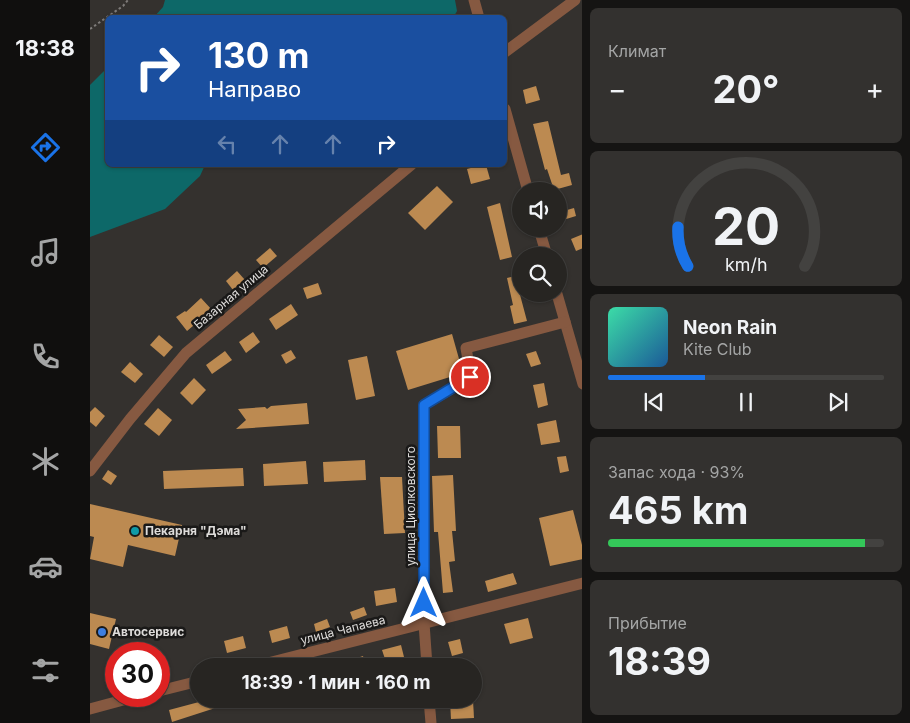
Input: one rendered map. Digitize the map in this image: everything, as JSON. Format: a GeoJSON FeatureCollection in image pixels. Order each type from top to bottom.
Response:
{"type":"FeatureCollection","features":[{"type":"Feature","properties":{"kind":"street"},"geometry":{"type":"LineString","coordinates":[[474,0],[478,15]]}},
{"type":"Feature","properties":{"kind":"street"},"geometry":{"type":"LineString","coordinates":[[507,51],[575,0]]}},
{"type":"Feature","properties":{"kind":"street"},"geometry":{"type":"LineString","coordinates":[[507,116],[525,182]]}},
{"type":"Feature","properties":{"kind":"street","name":"Базарная улица"},"geometry":{"type":"LineString","coordinates":[[90,471],[130,418],[186,353],[409,167]]}},
{"type":"Feature","properties":{"kind":"street"},"geometry":{"type":"LineString","coordinates":[[559,302],[582,384]]}},
{"type":"Feature","properties":{"kind":"street","name":"улица Циолковского"},"geometry":{"type":"LineString","coordinates":[[426,658],[424,623],[424,405],[470,377],[466,348],[565,322]]}},
{"type":"Feature","properties":{"kind":"street","name":"улица Чапаева"},"geometry":{"type":"LineString","coordinates":[[287,658],[582,583]]}},
{"type":"Feature","properties":{"kind":"street"},"geometry":{"type":"LineString","coordinates":[[170,688],[190,683]]}},
{"type":"Feature","properties":{"kind":"street"},"geometry":{"type":"LineString","coordinates":[[90,708],[105,704]]}},
{"type":"Feature","properties":{"kind":"street"},"geometry":{"type":"LineString","coordinates":[[430,708],[431,723]]}},
{"type":"Feature","properties":{"kind":"path"},"geometry":{"type":"LineString","coordinates":[[110,15],[128,0]]}},
{"type":"Feature","properties":{"kind":"path"},"geometry":{"type":"LineString","coordinates":[[90,29],[105,19]]}},
{"type":"Feature","properties":{"kind":"water"},"geometry":{"type":"Polygon","coordinates":[[[165,0],[455,0],[457,11],[455,15],[156,15],[163,7],[165,0]]]}},
{"type":"Feature","properties":{"kind":"water"},"geometry":{"type":"Polygon","coordinates":[[[105,70],[105,167],[204,167],[200,176],[165,209],[90,237],[90,85],[105,70]]]}},
{"type":"Feature","properties":{"kind":"building"},"geometry":{"type":"Polygon","coordinates":[[[536,86],[540,100],[526,104],[523,90],[536,86]]]}},
{"type":"Feature","properties":{"kind":"building"},"geometry":{"type":"Polygon","coordinates":[[[548,121],[561,175],[569,173],[572,185],[567,186],[567,182],[551,182],[547,169],[545,170],[533,124],[548,121]]]}},
{"type":"Feature","properties":{"kind":"building"},"geometry":{"type":"Polygon","coordinates":[[[487,167],[490,179],[471,184],[467,169],[487,167]]]}},
{"type":"Feature","properties":{"kind":"building"},"geometry":{"type":"Polygon","coordinates":[[[437,186],[453,202],[425,230],[408,213],[437,186]]]}},
{"type":"Feature","properties":{"kind":"building"},"geometry":{"type":"Polygon","coordinates":[[[500,203],[512,257],[500,260],[487,207],[500,203]]]}},
{"type":"Feature","properties":{"kind":"building"},"geometry":{"type":"Polygon","coordinates":[[[574,208],[576,216],[567,219],[567,210],[574,208]]]}},
{"type":"Feature","properties":{"kind":"building"},"geometry":{"type":"Polygon","coordinates":[[[582,234],[582,248],[576,251],[571,239],[582,234]]]}},
{"type":"Feature","properties":{"kind":"building"},"geometry":{"type":"Polygon","coordinates":[[[270,248],[277,256],[263,268],[256,260],[270,248]]]}},
{"type":"Feature","properties":{"kind":"building"},"geometry":{"type":"Polygon","coordinates":[[[237,271],[245,280],[233,290],[226,281],[237,271]]]}},
{"type":"Feature","properties":{"kind":"building"},"geometry":{"type":"Polygon","coordinates":[[[512,277],[512,300],[507,278],[512,277]]]}},
{"type":"Feature","properties":{"kind":"building"},"geometry":{"type":"Polygon","coordinates":[[[318,283],[322,294],[307,299],[303,288],[318,283]]]}},
{"type":"Feature","properties":{"kind":"building"},"geometry":{"type":"Polygon","coordinates":[[[201,298],[212,310],[187,331],[176,317],[186,312],[201,298]]]}},
{"type":"Feature","properties":{"kind":"building"},"geometry":{"type":"Polygon","coordinates":[[[512,302],[522,302],[527,321],[514,324],[510,306],[513,305],[512,302]]]}},
{"type":"Feature","properties":{"kind":"building"},"geometry":{"type":"Polygon","coordinates":[[[291,304],[298,315],[276,330],[269,319],[291,304]]]}},
{"type":"Feature","properties":{"kind":"building"},"geometry":{"type":"Polygon","coordinates":[[[253,332],[260,342],[246,353],[239,342],[253,332]]]}},
{"type":"Feature","properties":{"kind":"building"},"geometry":{"type":"Polygon","coordinates":[[[452,334],[463,373],[408,390],[396,351],[452,334]]]}},
{"type":"Feature","properties":{"kind":"building"},"geometry":{"type":"Polygon","coordinates":[[[159,335],[173,347],[164,357],[150,345],[159,335]]]}},
{"type":"Feature","properties":{"kind":"building"},"geometry":{"type":"Polygon","coordinates":[[[291,350],[296,358],[286,364],[281,355],[291,350]]]}},
{"type":"Feature","properties":{"kind":"building"},"geometry":{"type":"Polygon","coordinates":[[[225,351],[232,360],[212,374],[206,365],[225,351]]]}},
{"type":"Feature","properties":{"kind":"building"},"geometry":{"type":"Polygon","coordinates":[[[536,351],[541,364],[531,367],[526,354],[536,351]]]}},
{"type":"Feature","properties":{"kind":"building"},"geometry":{"type":"Polygon","coordinates":[[[367,356],[375,396],[356,400],[348,360],[367,356]]]}},
{"type":"Feature","properties":{"kind":"building"},"geometry":{"type":"Polygon","coordinates":[[[130,362],[143,374],[135,383],[121,372],[130,362]]]}},
{"type":"Feature","properties":{"kind":"building"},"geometry":{"type":"Polygon","coordinates":[[[194,378],[206,390],[192,405],[180,393],[194,378]]]}},
{"type":"Feature","properties":{"kind":"building"},"geometry":{"type":"Polygon","coordinates":[[[544,383],[548,405],[538,408],[533,385],[544,383]]]}},
{"type":"Feature","properties":{"kind":"building"},"geometry":{"type":"Polygon","coordinates":[[[307,403],[309,424],[236,429],[246,420],[238,409],[265,407],[267,409],[271,406],[307,403]]]}},
{"type":"Feature","properties":{"kind":"building"},"geometry":{"type":"Polygon","coordinates":[[[95,407],[105,416],[96,427],[90,422],[90,412],[95,407]]]}},
{"type":"Feature","properties":{"kind":"building"},"geometry":{"type":"Polygon","coordinates":[[[158,408],[172,420],[159,436],[144,424],[158,408]]]}},
{"type":"Feature","properties":{"kind":"building"},"geometry":{"type":"Polygon","coordinates":[[[556,420],[560,442],[541,445],[537,424],[556,420]]]}},
{"type":"Feature","properties":{"kind":"building"},"geometry":{"type":"Polygon","coordinates":[[[437,426],[460,426],[461,458],[438,458],[437,426]]]}},
{"type":"Feature","properties":{"kind":"building"},"geometry":{"type":"Polygon","coordinates":[[[566,456],[569,471],[560,473],[557,457],[566,456]]]}},
{"type":"Feature","properties":{"kind":"building"},"geometry":{"type":"Polygon","coordinates":[[[365,460],[366,480],[324,482],[323,462],[365,460]]]}},
{"type":"Feature","properties":{"kind":"building"},"geometry":{"type":"Polygon","coordinates":[[[306,461],[308,484],[264,486],[263,464],[306,461]]]}},
{"type":"Feature","properties":{"kind":"building"},"geometry":{"type":"Polygon","coordinates":[[[243,468],[244,486],[164,489],[163,471],[243,468]]]}},
{"type":"Feature","properties":{"kind":"building"},"geometry":{"type":"Polygon","coordinates":[[[108,470],[117,476],[111,485],[102,479],[108,470]]]}},
{"type":"Feature","properties":{"kind":"building"},"geometry":{"type":"Polygon","coordinates":[[[453,475],[456,531],[452,531],[455,561],[449,562],[453,592],[443,593],[438,532],[434,532],[432,476],[453,475]]]}},
{"type":"Feature","properties":{"kind":"building"},"geometry":{"type":"Polygon","coordinates":[[[380,477],[402,477],[405,533],[384,534],[380,477]]]}},
{"type":"Feature","properties":{"kind":"building","name":"Пекарня \"Дэма\""},"geometry":{"type":"Polygon","coordinates":[[[90,504],[182,525],[175,556],[128,545],[123,567],[90,559],[94,537],[90,536],[90,504]]]}},
{"type":"Feature","properties":{"kind":"building"},"geometry":{"type":"Polygon","coordinates":[[[573,510],[582,545],[582,559],[550,566],[539,518],[573,510]]]}},
{"type":"Feature","properties":{"kind":"building"},"geometry":{"type":"Polygon","coordinates":[[[513,573],[517,584],[488,592],[485,581],[513,573]]]}},
{"type":"Feature","properties":{"kind":"building"},"geometry":{"type":"Polygon","coordinates":[[[395,588],[397,602],[376,606],[374,591],[395,588]]]}},
{"type":"Feature","properties":{"kind":"building"},"geometry":{"type":"Polygon","coordinates":[[[364,607],[367,615],[353,620],[350,612],[364,607]]]}},
{"type":"Feature","properties":{"kind":"building","name":"Автосервис"},"geometry":{"type":"Polygon","coordinates":[[[90,613],[116,619],[111,642],[105,642],[105,648],[90,644],[90,613]]]}},
{"type":"Feature","properties":{"kind":"building"},"geometry":{"type":"Polygon","coordinates":[[[528,618],[533,638],[510,644],[504,624],[528,618]]]}},
{"type":"Feature","properties":{"kind":"building"},"geometry":{"type":"Polygon","coordinates":[[[327,619],[330,627],[316,632],[314,624],[327,619]]]}},
{"type":"Feature","properties":{"kind":"building"},"geometry":{"type":"Polygon","coordinates":[[[287,626],[290,638],[272,643],[269,631],[287,626]]]}},
{"type":"Feature","properties":{"kind":"building"},"geometry":{"type":"Polygon","coordinates":[[[243,636],[246,648],[227,653],[224,641],[243,636]]]}},
{"type":"Feature","properties":{"kind":"building"},"geometry":{"type":"Polygon","coordinates":[[[460,639],[463,653],[452,656],[448,642],[460,639]]]}},
{"type":"Feature","properties":{"kind":"building"},"geometry":{"type":"Polygon","coordinates":[[[401,645],[404,657],[385,658],[382,650],[401,645]]]}},
{"type":"Feature","properties":{"kind":"building"},"geometry":{"type":"Polygon","coordinates":[[[190,704],[190,708],[215,708],[172,722],[169,710],[190,704]]]}},
{"type":"Feature","properties":{"kind":"building"},"geometry":{"type":"Polygon","coordinates":[[[450,708],[473,708],[474,718],[451,719],[450,708]]]}},
{"type":"Feature","properties":{"kind":"place","name":"Пекарня \"Дэма\""},"geometry":{"type":"Point","coordinates":[135,531]}},
{"type":"Feature","properties":{"kind":"place","name":"Автосервис"},"geometry":{"type":"Point","coordinates":[102,632]}},
{"type":"Feature","properties":{"kind":"route"},"geometry":{"type":"LineString","coordinates":[[424,603],[424,405],[470,377]]}}]}
